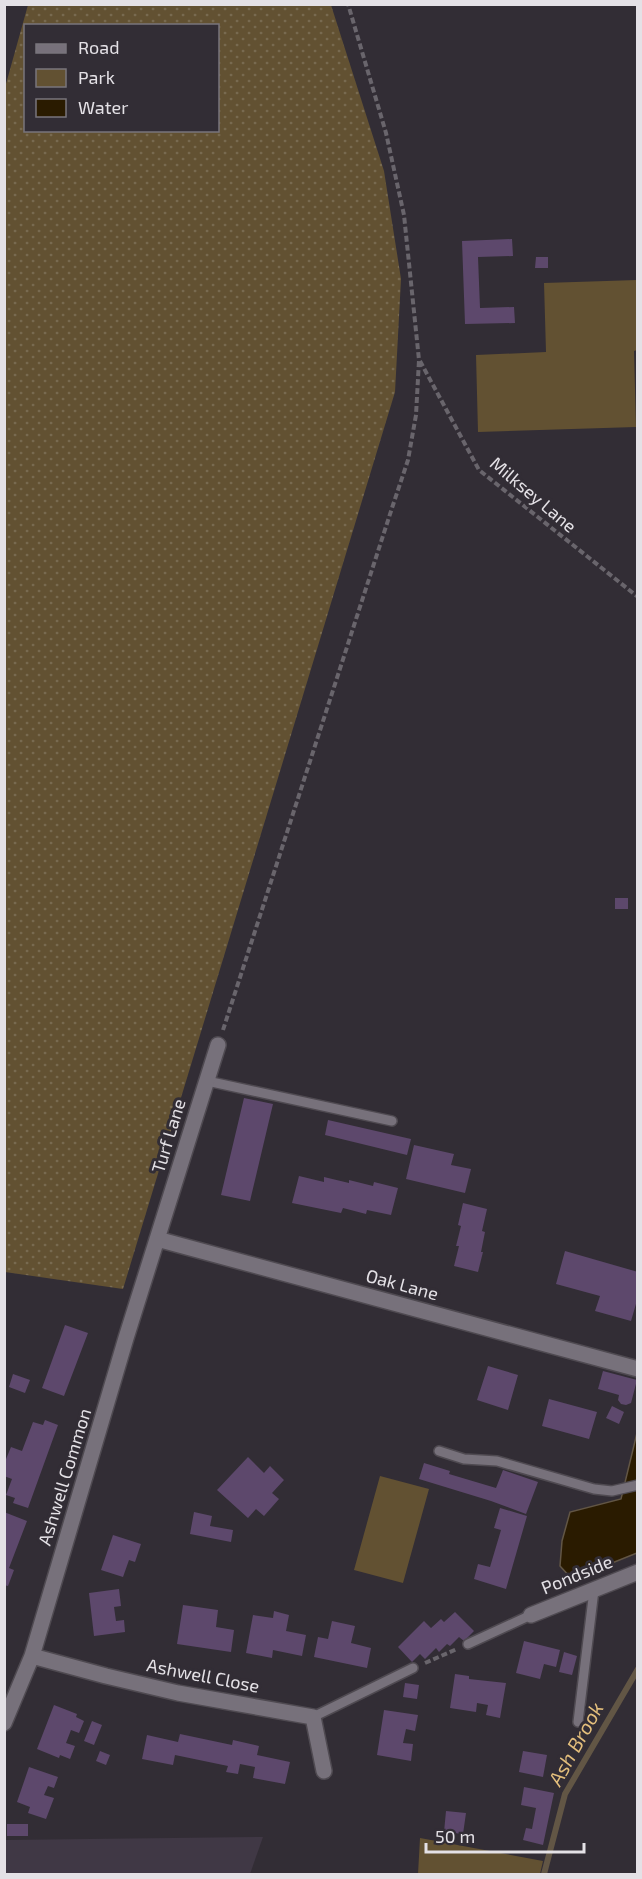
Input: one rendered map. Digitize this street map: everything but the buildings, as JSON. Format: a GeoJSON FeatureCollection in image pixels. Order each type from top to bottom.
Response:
{"type":"FeatureCollection","features":[{"type":"Feature","properties":{"kind":"street","name":"Turf Lane"},"geometry":{"type":"LineString","coordinates":[[157,1239],[218,1045]]}},
{"type":"Feature","properties":{"kind":"street","name":"Oak Lane"},"geometry":{"type":"LineString","coordinates":[[157,1239],[638,1369]]}},
{"type":"Feature","properties":{"kind":"street","name":"Ashwell Common"},"geometry":{"type":"LineString","coordinates":[[4,1724],[32,1656],[157,1239]]}},
{"type":"Feature","properties":{"kind":"street","name":"Pondside"},"geometry":{"type":"LineString","coordinates":[[531,1615],[638,1572]]}},
{"type":"Feature","properties":{"kind":"street","name":"Ashwell Close"},"geometry":{"type":"LineString","coordinates":[[32,1656],[178,1693],[313,1717]]}},
{"type":"Feature","properties":{"kind":"street"},"geometry":{"type":"LineString","coordinates":[[313,1717],[324,1771]]}},
{"type":"Feature","properties":{"kind":"lane"},"geometry":{"type":"LineString","coordinates":[[207,1081],[392,1121]]}},
{"type":"Feature","properties":{"kind":"lane"},"geometry":{"type":"LineString","coordinates":[[439,1451],[464,1459],[497,1461],[594,1489],[612,1491],[638,1485]]}},
{"type":"Feature","properties":{"kind":"lane"},"geometry":{"type":"LineString","coordinates":[[578,1722],[594,1590]]}},
{"type":"Feature","properties":{"kind":"lane"},"geometry":{"type":"LineString","coordinates":[[468,1644],[531,1615]]}},
{"type":"Feature","properties":{"kind":"lane"},"geometry":{"type":"LineString","coordinates":[[313,1717],[413,1668]]}},
{"type":"Feature","properties":{"kind":"path"},"geometry":{"type":"LineString","coordinates":[[218,1045],[408,460],[416,414],[419,360],[404,215],[386,133],[348,4]]}},
{"type":"Feature","properties":{"kind":"path","name":"Milksey Lane"},"geometry":{"type":"LineString","coordinates":[[419,360],[479,470],[638,597]]}},
{"type":"Feature","properties":{"kind":"path"},"geometry":{"type":"LineString","coordinates":[[413,1668],[468,1644]]}},
{"type":"Feature","properties":{"kind":"shaded area"},"geometry":{"type":"Polygon","coordinates":[[[263,1837],[250,1874],[5,1874],[5,1840],[263,1837]]]}},
{"type":"Feature","properties":{"kind":"green space"},"geometry":{"type":"Polygon","coordinates":[[[28,5],[331,5],[384,171],[401,279],[395,392],[123,1289],[5,1272],[4,91],[28,5]]]}},
{"type":"Feature","properties":{"kind":"green space"},"geometry":{"type":"Polygon","coordinates":[[[637,280],[637,350],[634,351],[636,427],[478,432],[476,355],[546,352],[544,283],[637,280]]]}},
{"type":"Feature","properties":{"kind":"green space"},"geometry":{"type":"Polygon","coordinates":[[[380,1476],[429,1489],[403,1583],[354,1570],[380,1476]]]}},
{"type":"Feature","properties":{"kind":"green space"},"geometry":{"type":"Polygon","coordinates":[[[420,1838],[543,1861],[540,1874],[418,1874],[420,1838]]]}},
{"type":"Feature","properties":{"kind":"water"},"geometry":{"type":"Polygon","coordinates":[[[637,1433],[637,1553],[572,1579],[560,1566],[562,1541],[570,1512],[621,1499],[637,1433]]]}},
{"type":"Feature","properties":{"kind":"waterway","name":"Ash Brook"},"geometry":{"type":"LineString","coordinates":[[544,1874],[565,1794],[638,1669]]}}]}
